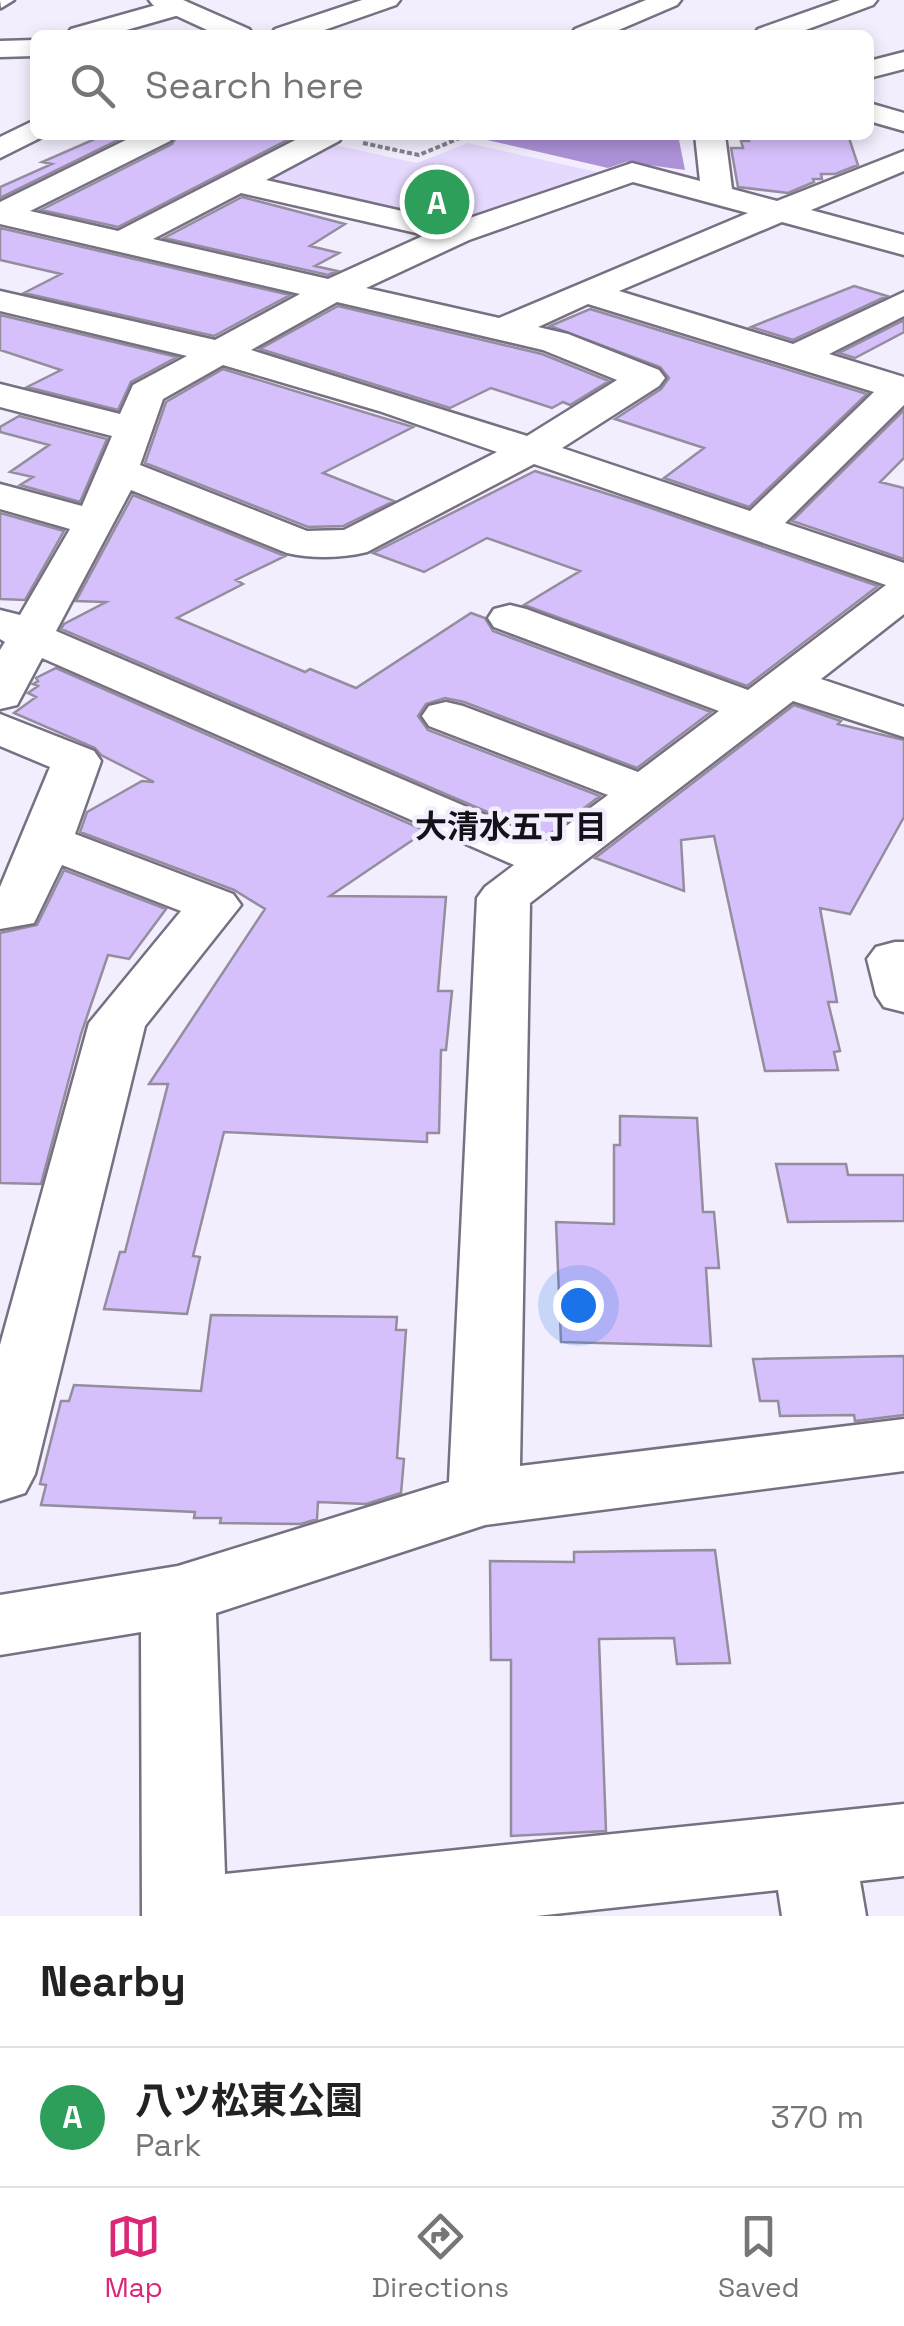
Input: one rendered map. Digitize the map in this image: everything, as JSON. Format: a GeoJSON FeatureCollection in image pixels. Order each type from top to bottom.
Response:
{"type":"FeatureCollection","features":[{"type":"Feature","properties":{"kind":"street"},"geometry":{"type":"LineString","coordinates":[[299,30],[386,0]]}},
{"type":"Feature","properties":{"kind":"street"},"geometry":{"type":"LineString","coordinates":[[781,30],[864,0]]}},
{"type":"Feature","properties":{"kind":"street"},"geometry":{"type":"LineString","coordinates":[[595,30],[662,1]]}},
{"type":"Feature","properties":{"kind":"street"},"geometry":{"type":"LineString","coordinates":[[94,30],[169,3],[229,30]]}},
{"type":"Feature","properties":{"kind":"street"},"geometry":{"type":"LineString","coordinates":[[0,48],[30,48]]}},
{"type":"Feature","properties":{"kind":"street"},"geometry":{"type":"LineString","coordinates":[[874,69],[904,60]]}},
{"type":"Feature","properties":{"kind":"street"},"geometry":{"type":"LineString","coordinates":[[874,113],[904,122]]}},
{"type":"Feature","properties":{"kind":"street"},"geometry":{"type":"LineString","coordinates":[[0,150],[30,132]]}},
{"type":"Feature","properties":{"kind":"street"},"geometry":{"type":"LineString","coordinates":[[0,214],[150,140]]}},
{"type":"Feature","properties":{"kind":"street"},"geometry":{"type":"LineString","coordinates":[[121,243],[317,140]]}},
{"type":"Feature","properties":{"kind":"street"},"geometry":{"type":"LineString","coordinates":[[711,140],[717,192]]}},
{"type":"Feature","properties":{"kind":"street"},"geometry":{"type":"LineString","coordinates":[[500,331],[904,160]]}},
{"type":"Feature","properties":{"kind":"street"},"geometry":{"type":"LineString","coordinates":[[0,695],[14,630],[95,523],[119,471],[146,394],[329,292],[457,233],[632,172],[717,192],[904,246]]}},
{"type":"Feature","properties":{"kind":"street"},"geometry":{"type":"LineString","coordinates":[[234,182],[457,233]]}},
{"type":"Feature","properties":{"kind":"street"},"geometry":{"type":"LineString","coordinates":[[0,214],[555,342],[646,378],[531,450],[352,543],[302,544],[119,471]]}},
{"type":"Feature","properties":{"kind":"street"},"geometry":{"type":"LineString","coordinates":[[586,292],[902,389]]}},
{"type":"Feature","properties":{"kind":"street"},"geometry":{"type":"LineString","coordinates":[[0,301],[218,352],[531,450],[904,577]]}},
{"type":"Feature","properties":{"kind":"street"},"geometry":{"type":"LineString","coordinates":[[793,358],[898,310]]}},
{"type":"Feature","properties":{"kind":"street"},"geometry":{"type":"LineString","coordinates":[[756,528],[902,389]]}},
{"type":"Feature","properties":{"kind":"street"},"geometry":{"type":"LineString","coordinates":[[0,395],[134,430]]}},
{"type":"Feature","properties":{"kind":"street"},"geometry":{"type":"LineString","coordinates":[[0,496],[95,523]]}},
{"type":"Feature","properties":{"kind":"street"},"geometry":{"type":"LineString","coordinates":[[484,1498],[504,898],[904,593]]}},
{"type":"Feature","properties":{"kind":"street"},"geometry":{"type":"LineString","coordinates":[[510,618],[770,695],[904,722]]}},
{"type":"Feature","properties":{"kind":"street"},"geometry":{"type":"LineString","coordinates":[[14,630],[551,862]]}},
{"type":"Feature","properties":{"kind":"street"},"geometry":{"type":"LineString","coordinates":[[446,716],[644,791]]}},
{"type":"Feature","properties":{"kind":"street"},"geometry":{"type":"LineString","coordinates":[[0,728],[77,761],[15,912],[0,912]]}},
{"type":"Feature","properties":{"kind":"street"},"geometry":{"type":"LineString","coordinates":[[0,1474],[16,1340],[117,1023],[214,905],[47,840]]}},
{"type":"Feature","properties":{"kind":"street"},"geometry":{"type":"LineString","coordinates":[[0,1625],[178,1596],[484,1498],[904,1445]]}},
{"type":"Feature","properties":{"kind":"street"},"geometry":{"type":"LineString","coordinates":[[178,1596],[187,1916],[819,1883],[904,1840]]}},
{"type":"Feature","properties":{"kind":"path"},"geometry":{"type":"LineString","coordinates":[[350,140],[419,155],[455,140]]}},
{"type":"Feature","properties":{"kind":"shaded area"},"geometry":{"type":"Polygon","coordinates":[[[487,140],[679,140],[685,170],[626,162],[608,168],[487,140]]]}},
{"type":"Feature","properties":{"kind":"shaded area"},"geometry":{"type":"Polygon","coordinates":[[[468,143],[597,172],[455,223],[262,180],[331,144],[417,163],[468,143]]]}},
{"type":"Feature","properties":{"kind":"building"},"geometry":{"type":"Polygon","coordinates":[[[93,140],[118,140],[0,198],[0,187],[52,164],[42,162],[93,140]]]}},
{"type":"Feature","properties":{"kind":"building"},"geometry":{"type":"Polygon","coordinates":[[[175,140],[287,140],[118,227],[41,210],[175,140]]]}},
{"type":"Feature","properties":{"kind":"building"},"geometry":{"type":"Polygon","coordinates":[[[850,140],[858,165],[835,174],[821,174],[822,179],[813,179],[814,182],[788,193],[738,187],[731,148],[743,148],[741,141],[850,140]]]}},
{"type":"Feature","properties":{"kind":"building"},"geometry":{"type":"Polygon","coordinates":[[[242,197],[345,224],[310,246],[339,253],[315,266],[337,271],[328,275],[164,238],[242,197]]]}},
{"type":"Feature","properties":{"kind":"building"},"geometry":{"type":"Polygon","coordinates":[[[0,228],[290,295],[214,336],[24,293],[61,274],[0,260],[0,228]]]}},
{"type":"Feature","properties":{"kind":"building"},"geometry":{"type":"Polygon","coordinates":[[[854,286],[887,296],[793,340],[751,327],[854,286]]]}},
{"type":"Feature","properties":{"kind":"building"},"geometry":{"type":"Polygon","coordinates":[[[338,306],[542,354],[609,381],[570,405],[563,402],[552,408],[491,388],[450,408],[260,349],[338,306]]]}},
{"type":"Feature","properties":{"kind":"building"},"geometry":{"type":"Polygon","coordinates":[[[590,309],[867,394],[749,507],[664,478],[704,448],[615,419],[661,389],[669,378],[660,367],[550,326],[590,309]]]}},
{"type":"Feature","properties":{"kind":"building"},"geometry":{"type":"Polygon","coordinates":[[[0,315],[177,357],[131,382],[118,410],[27,387],[61,370],[0,350],[0,315]]]}},
{"type":"Feature","properties":{"kind":"building"},"geometry":{"type":"Polygon","coordinates":[[[904,320],[904,332],[855,358],[839,353],[904,320]]]}},
{"type":"Feature","properties":{"kind":"building"},"geometry":{"type":"Polygon","coordinates":[[[223,369],[413,427],[323,473],[394,501],[343,526],[308,527],[145,463],[166,402],[223,369]]]}},
{"type":"Feature","properties":{"kind":"building"},"geometry":{"type":"Polygon","coordinates":[[[904,410],[904,458],[880,482],[904,488],[904,559],[792,521],[904,410]]]}},
{"type":"Feature","properties":{"kind":"building"},"geometry":{"type":"Polygon","coordinates":[[[19,416],[107,439],[80,502],[20,485],[33,477],[10,472],[49,445],[0,432],[0,427],[19,416]]]}},
{"type":"Feature","properties":{"kind":"building"},"geometry":{"type":"Polygon","coordinates":[[[535,471],[878,586],[747,686],[524,605],[580,571],[487,538],[424,572],[373,553],[535,471]]]}},
{"type":"Feature","properties":{"kind":"building"},"geometry":{"type":"Polygon","coordinates":[[[133,495],[285,556],[236,580],[243,584],[177,618],[305,672],[310,669],[356,688],[471,613],[485,618],[493,631],[711,712],[637,768],[464,702],[445,698],[426,704],[418,716],[428,730],[600,796],[546,837],[61,629],[106,602],[76,601],[133,495]]]}},
{"type":"Feature","properties":{"kind":"building"},"geometry":{"type":"Polygon","coordinates":[[[0,513],[64,531],[25,600],[0,599],[0,513]]]}},
{"type":"Feature","properties":{"kind":"building"},"geometry":{"type":"Polygon","coordinates":[[[56,668],[426,831],[330,896],[446,897],[438,991],[452,991],[446,1050],[441,1050],[439,1133],[427,1133],[427,1142],[224,1132],[193,1256],[200,1257],[187,1314],[104,1309],[120,1252],[125,1252],[168,1084],[149,1084],[265,909],[234,890],[80,832],[87,812],[142,781],[154,782],[101,755],[95,748],[14,713],[36,697],[28,693],[38,686],[33,684],[38,681],[36,678],[56,668]]]}},
{"type":"Feature","properties":{"kind":"building"},"geometry":{"type":"Polygon","coordinates":[[[794,705],[841,721],[838,724],[904,740],[904,817],[850,914],[820,908],[837,1002],[828,1002],[840,1051],[834,1052],[838,1070],[765,1071],[714,836],[681,840],[684,891],[595,858],[794,705]]]}},
{"type":"Feature","properties":{"kind":"building"},"geometry":{"type":"Polygon","coordinates":[[[64,870],[166,909],[129,959],[108,955],[81,1034],[41,1184],[0,1183],[0,933],[37,925],[64,870]]]}},
{"type":"Feature","properties":{"kind":"building"},"geometry":{"type":"Polygon","coordinates":[[[620,1116],[697,1118],[703,1212],[714,1212],[719,1268],[706,1268],[711,1346],[561,1342],[556,1222],[614,1224],[614,1145],[620,1145],[620,1116]]]}},
{"type":"Feature","properties":{"kind":"building"},"geometry":{"type":"Polygon","coordinates":[[[776,1164],[846,1164],[848,1175],[904,1175],[904,1221],[788,1222],[776,1164]]]}},
{"type":"Feature","properties":{"kind":"building"},"geometry":{"type":"Polygon","coordinates":[[[211,1315],[397,1317],[396,1330],[406,1330],[397,1458],[404,1459],[401,1493],[366,1504],[318,1502],[317,1519],[301,1524],[220,1523],[221,1518],[194,1518],[195,1512],[41,1505],[46,1485],[40,1484],[61,1401],[69,1401],[74,1385],[201,1391],[211,1315]]]}},
{"type":"Feature","properties":{"kind":"building"},"geometry":{"type":"Polygon","coordinates":[[[904,1356],[904,1415],[855,1421],[854,1415],[780,1416],[778,1401],[760,1401],[753,1359],[904,1356]]]}},
{"type":"Feature","properties":{"kind":"building"},"geometry":{"type":"Polygon","coordinates":[[[715,1550],[730,1663],[677,1664],[674,1638],[599,1639],[606,1831],[511,1836],[511,1660],[491,1660],[490,1561],[574,1562],[574,1552],[715,1550]]]}},
{"type":"Feature","properties":{"kind":"place","name":"八ツ松東公園"},"geometry":{"type":"Point","coordinates":[437,202]}},
{"type":"Feature","properties":{"kind":"district","name":"大清水五丁目"},"geometry":{"type":"Point","coordinates":[511,827]}}]}
